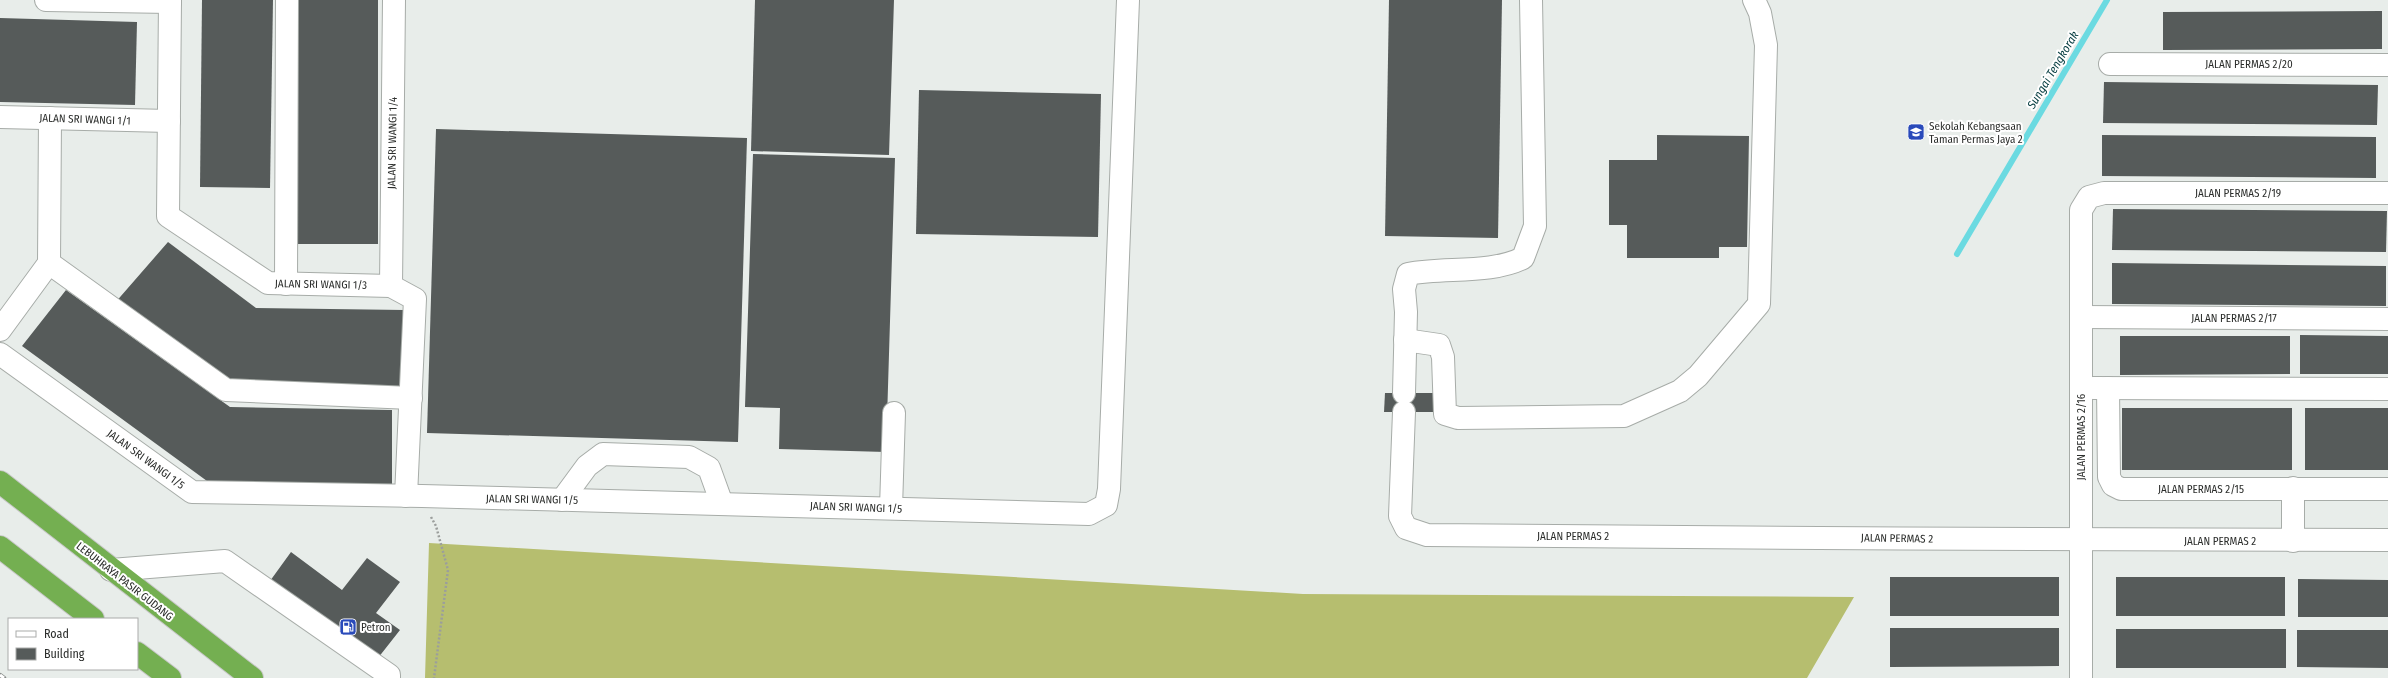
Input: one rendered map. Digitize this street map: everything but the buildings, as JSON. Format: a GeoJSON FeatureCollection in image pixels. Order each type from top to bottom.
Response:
{"type":"FeatureCollection","features":[{"type":"Feature","properties":{"kind":"highway","name":"LEBUHRAYA PASIR GUDANG"},"geometry":{"type":"LineString","coordinates":[[0,482],[111,570],[252,678]]}},
{"type":"Feature","properties":{"kind":"highway"},"geometry":{"type":"LineString","coordinates":[[0,547],[92,618]]}},
{"type":"Feature","properties":{"kind":"highway"},"geometry":{"type":"LineString","coordinates":[[138,654],[170,678]]}},
{"type":"Feature","properties":{"kind":"street"},"geometry":{"type":"LineString","coordinates":[[46,0],[170,1]]}},
{"type":"Feature","properties":{"kind":"street"},"geometry":{"type":"LineString","coordinates":[[286,284],[287,0]]}},
{"type":"Feature","properties":{"kind":"street","name":"JALAN SRI WANGI 1/4"},"geometry":{"type":"LineString","coordinates":[[391,286],[394,0]]}},
{"type":"Feature","properties":{"kind":"street","name":"JALAN SRI WANGI 1/5"},"geometry":{"type":"LineString","coordinates":[[0,354],[192,492],[414,496],[1089,514],[1106,505],[1109,489],[1128,0]]}},
{"type":"Feature","properties":{"kind":"street"},"geometry":{"type":"LineString","coordinates":[[1531,0],[1535,226],[1523,258],[1509,265],[1426,270],[1408,274],[1404,289],[1405,340],[1439,345],[1443,357],[1445,414],[1458,418],[1624,416],[1680,391],[1698,376],[1759,304],[1766,45],[1760,13],[1754,0]]}},
{"type":"Feature","properties":{"kind":"street","name":"JALAN SRI WANGI 1/3"},"geometry":{"type":"LineString","coordinates":[[170,1],[168,216],[268,283],[391,286],[415,299],[411,398],[414,496]]}},
{"type":"Feature","properties":{"kind":"street","name":"JALAN PERMAS 2/20"},"geometry":{"type":"LineString","coordinates":[[2110,64],[2388,65]]}},
{"type":"Feature","properties":{"kind":"street","name":"JALAN SRI WANGI 1/1"},"geometry":{"type":"LineString","coordinates":[[0,117],[169,121]]}},
{"type":"Feature","properties":{"kind":"street"},"geometry":{"type":"LineString","coordinates":[[0,330],[49,263],[50,118]]}},
{"type":"Feature","properties":{"kind":"street","name":"JALAN PERMAS 2/19"},"geometry":{"type":"LineString","coordinates":[[2089,198],[2104,193],[2388,193]]}},
{"type":"Feature","properties":{"kind":"street","name":"JALAN PERMAS 2/16"},"geometry":{"type":"LineString","coordinates":[[2080,678],[2081,210],[2089,198]]}},
{"type":"Feature","properties":{"kind":"street"},"geometry":{"type":"LineString","coordinates":[[49,263],[226,390],[411,398]]}},
{"type":"Feature","properties":{"kind":"street","name":"JALAN PERMAS 2/17"},"geometry":{"type":"LineString","coordinates":[[2080,317],[2388,319]]}},
{"type":"Feature","properties":{"kind":"street","name":"JALAN PERMAS 2"},"geometry":{"type":"LineString","coordinates":[[1405,340],[1404,403],[1400,464],[1400,516],[1406,528],[1427,535],[1905,538],[2080,542],[2388,540]]}},
{"type":"Feature","properties":{"kind":"street"},"geometry":{"type":"LineString","coordinates":[[2080,388],[2388,389]]}},
{"type":"Feature","properties":{"kind":"street","name":"JALAN PERMAS 2/15"},"geometry":{"type":"LineString","coordinates":[[2108,388],[2109,477],[2112,484],[2121,489],[2388,489]]}},
{"type":"Feature","properties":{"kind":"street"},"geometry":{"type":"LineString","coordinates":[[891,508],[894,413]]}},
{"type":"Feature","properties":{"kind":"street"},"geometry":{"type":"LineString","coordinates":[[562,500],[587,466],[604,454],[689,457],[709,468],[722,504]]}},
{"type":"Feature","properties":{"kind":"street"},"geometry":{"type":"LineString","coordinates":[[2293,488],[2293,540]]}},
{"type":"Feature","properties":{"kind":"street"},"geometry":{"type":"LineString","coordinates":[[111,570],[225,561],[389,675],[389,678]]}},
{"type":"Feature","properties":{"kind":"path"},"geometry":{"type":"LineString","coordinates":[[414,496],[436,526],[448,570],[434,678]]}},
{"type":"Feature","properties":{"kind":"green space"},"geometry":{"type":"Polygon","coordinates":[[[429,543],[1303,594],[1854,597],[1807,678],[425,678],[429,543]]]}},
{"type":"Feature","properties":{"kind":"waterway","name":"Sungai Tengkorak"},"geometry":{"type":"LineString","coordinates":[[1957,254],[2107,0]]}},
{"type":"Feature","properties":{"kind":"railway"},"geometry":{"type":"LineString","coordinates":[[0,675],[4,678]]}},
{"type":"Feature","properties":{"kind":"place","name":"Sekolah Kebangsaan Taman Permas Jaya 2"},"geometry":{"type":"Point","coordinates":[1916,132]}},
{"type":"Feature","properties":{"kind":"place","name":"Petron"},"geometry":{"type":"Point","coordinates":[348,627]}}]}
